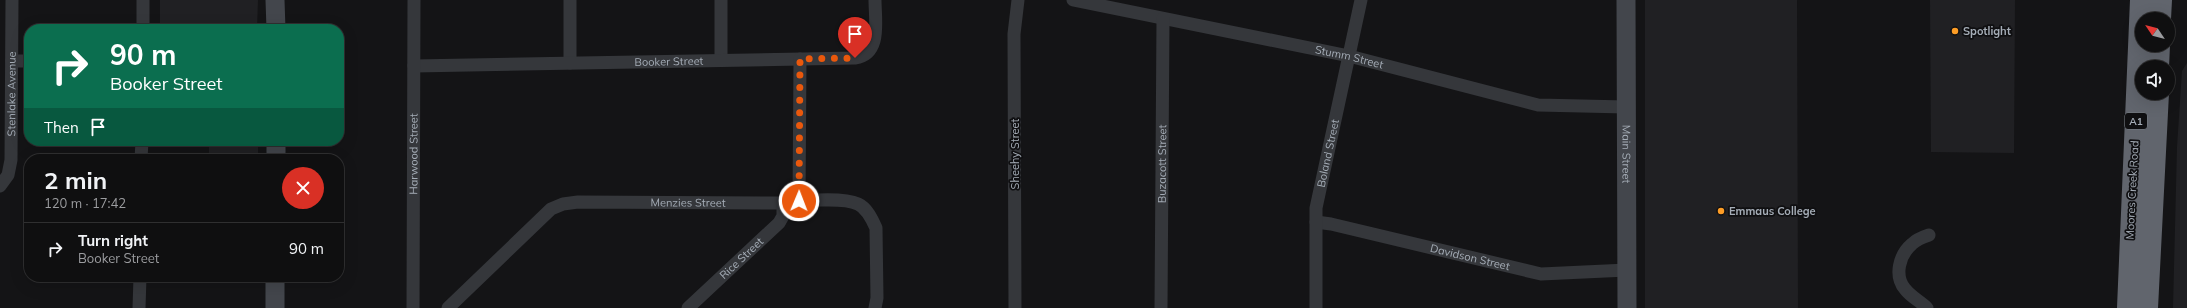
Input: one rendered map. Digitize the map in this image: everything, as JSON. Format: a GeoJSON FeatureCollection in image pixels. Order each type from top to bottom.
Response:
{"type":"FeatureCollection","features":[{"type":"Feature","properties":{"kind":"highway","name":"A1"},"geometry":{"type":"LineString","coordinates":[[2128,0],[2126,69],[2130,242]]}},
{"type":"Feature","properties":{"kind":"highway","name":"Moores Creek Road"},"geometry":{"type":"LineString","coordinates":[[2128,308],[2141,0]]}},
{"type":"Feature","properties":{"kind":"highway"},"geometry":{"type":"LineString","coordinates":[[2160,12],[2161,0]]}},
{"type":"Feature","properties":{"kind":"highway","name":"Moores Creek Road"},"geometry":{"type":"LineString","coordinates":[[2147,308],[2158,100]]}},
{"type":"Feature","properties":{"kind":"street","name":"Stenlake Avenue"},"geometry":{"type":"LineString","coordinates":[[0,186],[8,175],[11,160],[12,0]]}},
{"type":"Feature","properties":{"kind":"street"},"geometry":{"type":"LineString","coordinates":[[143,0],[143,24]]}},
{"type":"Feature","properties":{"kind":"street"},"geometry":{"type":"LineString","coordinates":[[276,0],[276,24]]}},
{"type":"Feature","properties":{"kind":"street","name":"Harwood Street"},"geometry":{"type":"LineString","coordinates":[[413,308],[414,0]]}},
{"type":"Feature","properties":{"kind":"street"},"geometry":{"type":"LineString","coordinates":[[570,0],[570,63]]}},
{"type":"Feature","properties":{"kind":"street"},"geometry":{"type":"LineString","coordinates":[[721,0],[721,60]]}},
{"type":"Feature","properties":{"kind":"street","name":"Booker Street"},"geometry":{"type":"LineString","coordinates":[[414,66],[864,57],[870,52],[875,40],[875,0]]}},
{"type":"Feature","properties":{"kind":"street","name":"Sheehy Street"},"geometry":{"type":"LineString","coordinates":[[1015,308],[1014,34],[1018,0]]}},
{"type":"Feature","properties":{"kind":"street","name":"Stumm Street"},"geometry":{"type":"LineString","coordinates":[[1073,0],[1349,56],[1538,105],[1626,107]]}},
{"type":"Feature","properties":{"kind":"street","name":"Boland Street"},"geometry":{"type":"LineString","coordinates":[[1316,308],[1316,208],[1361,0]]}},
{"type":"Feature","properties":{"kind":"street","name":"Main Street"},"geometry":{"type":"LineString","coordinates":[[1626,0],[1627,308]]}},
{"type":"Feature","properties":{"kind":"street","name":"Buzacott Street"},"geometry":{"type":"LineString","coordinates":[[1161,308],[1163,19]]}},
{"type":"Feature","properties":{"kind":"street"},"geometry":{"type":"LineString","coordinates":[[799,201],[800,59]]}},
{"type":"Feature","properties":{"kind":"street"},"geometry":{"type":"LineString","coordinates":[[12,61],[24,61]]}},
{"type":"Feature","properties":{"kind":"street","name":"Menzies Street"},"geometry":{"type":"LineString","coordinates":[[448,308],[551,209],[563,204],[578,202],[849,201],[858,204],[866,210],[876,228],[877,298],[875,308]]}},
{"type":"Feature","properties":{"kind":"street","name":"Rice Street"},"geometry":{"type":"LineString","coordinates":[[688,308],[779,223],[783,216],[783,202]]}},
{"type":"Feature","properties":{"kind":"street","name":"Davidson Street"},"geometry":{"type":"LineString","coordinates":[[1316,222],[1331,224],[1541,274],[1626,270]]}},
{"type":"Feature","properties":{"kind":"street"},"geometry":{"type":"LineString","coordinates":[[1927,308],[1904,289],[1899,279],[1899,269],[1907,249],[1912,243],[1928,235]]}},
{"type":"Feature","properties":{"kind":"street"},"geometry":{"type":"LineString","coordinates":[[139,308],[140,282]]}},
{"type":"Feature","properties":{"kind":"street"},"geometry":{"type":"LineString","coordinates":[[275,282],[275,308]]}},
{"type":"Feature","properties":{"kind":"shaded area"},"geometry":{"type":"Polygon","coordinates":[[[160,0],[258,0],[257,24],[160,24],[160,0]]]}},
{"type":"Feature","properties":{"kind":"shaded area","name":"Emmaus College"},"geometry":{"type":"Polygon","coordinates":[[[1645,0],[1797,0],[1798,308],[1645,308],[1645,0]]]}},
{"type":"Feature","properties":{"kind":"shaded area"},"geometry":{"type":"Polygon","coordinates":[[[1930,0],[2015,0],[2014,153],[1931,152],[1930,0]]]}},
{"type":"Feature","properties":{"kind":"shaded area"},"geometry":{"type":"Polygon","coordinates":[[[2187,63],[2187,308],[2173,308],[2177,147],[2182,71],[2187,63]]]}},
{"type":"Feature","properties":{"kind":"shaded area"},"geometry":{"type":"Polygon","coordinates":[[[209,146],[258,146],[258,154],[209,154],[209,146]]]}},
{"type":"Feature","properties":{"kind":"place","name":"Spotlight"},"geometry":{"type":"Point","coordinates":[1955,31]}},
{"type":"Feature","properties":{"kind":"place","name":"Emmaus College"},"geometry":{"type":"Point","coordinates":[1721,211]}},
{"type":"Feature","properties":{"kind":"route"},"geometry":{"type":"LineString","coordinates":[[799,201],[800,59],[855,58]]}}]}
